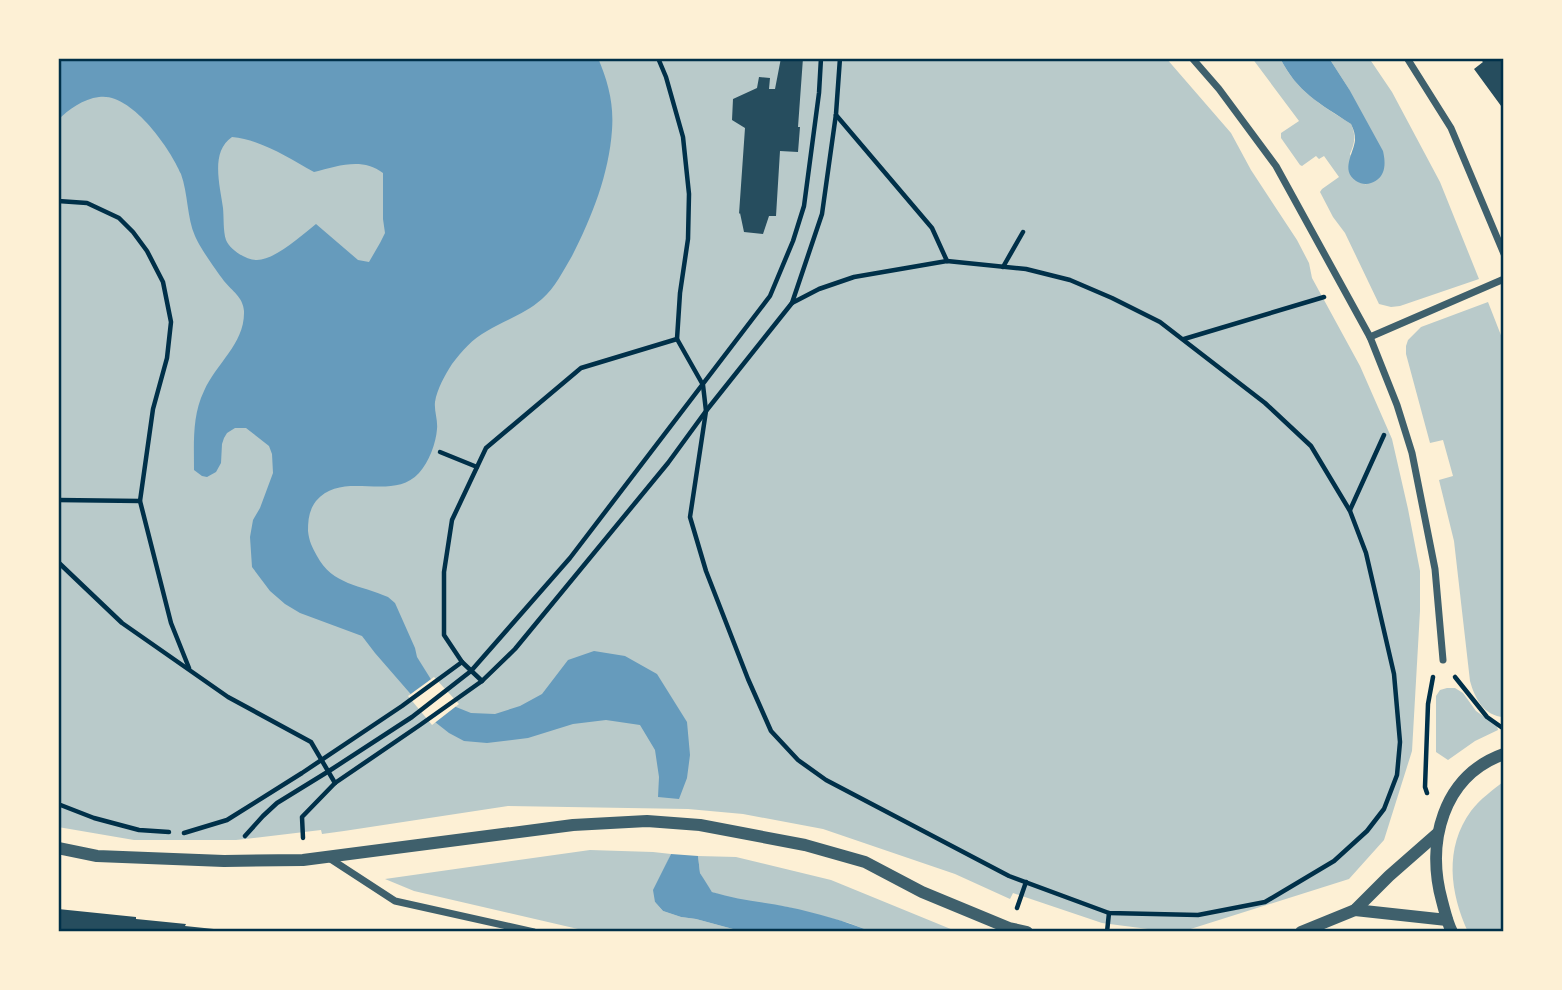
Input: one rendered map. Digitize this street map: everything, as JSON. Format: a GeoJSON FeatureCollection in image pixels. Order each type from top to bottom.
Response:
{"type":"FeatureCollection","features":[{"type":"Feature","properties":{"kind":"street"},"geometry":{"type":"LineString","coordinates":[[1192,58],[1219,89],[1276,166],[1370,337],[1397,405],[1412,453],[1436,569],[1443,660]]}},
{"type":"Feature","properties":{"kind":"street"},"geometry":{"type":"LineString","coordinates":[[1407,58],[1451,128],[1504,254]]}},
{"type":"Feature","properties":{"kind":"street"},"geometry":{"type":"LineString","coordinates":[[1370,337],[1504,279]]}},
{"type":"Feature","properties":{"kind":"street"},"geometry":{"type":"LineString","coordinates":[[1355,910],[1449,926],[1438,885],[1436,858],[1438,833],[1444,814],[1464,780],[1476,769],[1504,754]]}},
{"type":"Feature","properties":{"kind":"street"},"geometry":{"type":"LineString","coordinates":[[58,848],[97,856],[224,861],[303,860],[572,825],[648,821],[700,825],[805,845],[865,862],[922,892],[1009,928],[1027,932]]}},
{"type":"Feature","properties":{"kind":"street"},"geometry":{"type":"LineString","coordinates":[[1301,932],[1355,910],[1438,833]]}},
{"type":"Feature","properties":{"kind":"street"},"geometry":{"type":"LineString","coordinates":[[328,858],[395,901],[534,932]]}},
{"type":"Feature","properties":{"kind":"path"},"geometry":{"type":"LineString","coordinates":[[658,58],[683,137],[689,194],[688,239],[677,339],[703,386],[706,411],[690,517],[706,571],[771,731],[798,760],[826,780],[1009,876],[1109,913],[1198,915],[1265,902],[1334,860],[1367,831],[1384,809],[1397,775],[1400,742],[1394,674],[1366,553],[1350,510],[1311,446],[1265,403],[1160,322],[1070,280],[1026,269],[947,261],[854,277],[819,289],[792,303]]}},
{"type":"Feature","properties":{"kind":"path"},"geometry":{"type":"LineString","coordinates":[[224,861],[277,803],[412,717],[471,671],[570,558],[770,296],[804,206],[821,58]]}},
{"type":"Feature","properties":{"kind":"path"},"geometry":{"type":"LineString","coordinates":[[303,860],[302,817],[335,783],[482,681],[515,649],[668,463],[792,303],[822,214],[836,114],[840,58]]}},
{"type":"Feature","properties":{"kind":"path"},"geometry":{"type":"LineString","coordinates":[[836,114],[932,228],[947,261]]}},
{"type":"Feature","properties":{"kind":"path"},"geometry":{"type":"LineString","coordinates":[[58,201],[87,203],[119,218],[133,232],[163,282],[171,322],[170,334],[167,358],[153,409],[140,502],[171,623],[189,668]]}},
{"type":"Feature","properties":{"kind":"path"},"geometry":{"type":"LineString","coordinates":[[1003,267],[1023,232]]}},
{"type":"Feature","properties":{"kind":"path"},"geometry":{"type":"LineString","coordinates":[[1184,340],[1321,299],[1344,287]]}},
{"type":"Feature","properties":{"kind":"path"},"geometry":{"type":"LineString","coordinates":[[482,681],[463,662],[444,635],[444,572],[452,520],[486,448],[581,368],[677,339]]}},
{"type":"Feature","properties":{"kind":"path"},"geometry":{"type":"LineString","coordinates":[[1350,510],[1397,405]]}},
{"type":"Feature","properties":{"kind":"path"},"geometry":{"type":"LineString","coordinates":[[440,453],[477,467]]}},
{"type":"Feature","properties":{"kind":"path"},"geometry":{"type":"LineString","coordinates":[[58,500],[140,502]]}},
{"type":"Feature","properties":{"kind":"path"},"geometry":{"type":"LineString","coordinates":[[58,562],[122,623],[228,697],[311,742],[335,783]]}},
{"type":"Feature","properties":{"kind":"path"},"geometry":{"type":"LineString","coordinates":[[1438,833],[1425,788],[1428,704],[1432,679],[1443,660],[1488,717],[1504,730]]}},
{"type":"Feature","properties":{"kind":"path"},"geometry":{"type":"LineString","coordinates":[[58,804],[94,818],[139,830],[187,833],[227,820],[402,706],[463,662]]}},
{"type":"Feature","properties":{"kind":"path"},"geometry":{"type":"LineString","coordinates":[[1107,932],[1109,913]]}},
{"type":"Feature","properties":{"kind":"shaded area"},"geometry":{"type":"Polygon","coordinates":[[[58,58],[1166,58],[1231,133],[1251,170],[1297,240],[1309,263],[1312,278],[1360,366],[1392,439],[1420,571],[1420,611],[1412,751],[1384,840],[1349,879],[1181,932],[1171,932],[1102,923],[1013,893],[1010,899],[955,874],[823,829],[743,814],[688,809],[508,806],[322,834],[321,830],[236,840],[134,840],[58,827],[58,58]]]}},
{"type":"Feature","properties":{"kind":"shaded area"},"geometry":{"type":"Polygon","coordinates":[[[1252,58],[1280,58],[1302,89],[1351,124],[1354,139],[1350,154],[1366,185],[1349,89],[1329,58],[1369,58],[1392,92],[1440,182],[1479,279],[1400,306],[1379,304],[1345,233],[1320,192],[1339,177],[1324,156],[1319,159],[1316,156],[1300,165],[1281,138],[1281,133],[1299,121],[1252,58]]]}},
{"type":"Feature","properties":{"kind":"shaded area"},"geometry":{"type":"Polygon","coordinates":[[[1488,302],[1504,343],[1504,717],[1491,713],[1481,705],[1470,681],[1454,541],[1439,480],[1453,476],[1443,440],[1430,443],[1406,354],[1408,340],[1421,327],[1488,302]]]}},
{"type":"Feature","properties":{"kind":"shaded area"},"geometry":{"type":"Polygon","coordinates":[[[1455,688],[1463,693],[1476,711],[1497,726],[1498,730],[1475,741],[1448,760],[1436,752],[1436,696],[1440,690],[1455,688]]]}},
{"type":"Feature","properties":{"kind":"shaded area"},"geometry":{"type":"Polygon","coordinates":[[[1504,781],[1504,932],[1468,932],[1457,902],[1453,855],[1462,825],[1471,811],[1504,781]]]}},
{"type":"Feature","properties":{"kind":"shaded area"},"geometry":{"type":"Polygon","coordinates":[[[590,850],[671,854],[655,902],[663,911],[744,932],[591,932],[414,891],[385,879],[590,850]]]}},
{"type":"Feature","properties":{"kind":"shaded area"},"geometry":{"type":"Polygon","coordinates":[[[698,856],[736,857],[831,880],[958,932],[872,932],[849,923],[787,907],[725,897],[712,892],[704,881],[698,856]]]}},
{"type":"Feature","properties":{"kind":"water"},"geometry":{"type":"Polygon","coordinates":[[[58,58],[598,58],[611,102],[612,120],[607,163],[593,211],[558,279],[547,295],[522,313],[477,338],[452,364],[436,397],[437,429],[434,446],[419,473],[408,482],[395,486],[340,487],[327,492],[312,508],[308,531],[315,553],[331,573],[348,583],[388,597],[395,603],[417,657],[432,681],[456,707],[471,713],[495,714],[520,706],[542,694],[568,660],[594,651],[625,656],[657,674],[687,722],[690,755],[687,778],[679,799],[658,797],[659,777],[655,750],[640,725],[606,720],[573,724],[528,738],[487,743],[464,741],[435,722],[362,636],[300,613],[270,591],[252,567],[250,537],[253,520],[273,473],[269,446],[246,428],[235,428],[224,438],[221,463],[216,472],[207,477],[194,470],[197,410],[209,381],[240,333],[244,311],[242,302],[197,241],[176,163],[159,137],[136,112],[124,103],[99,97],[77,105],[58,120],[58,58]],[[232,137],[225,143],[219,160],[224,233],[231,247],[248,258],[264,259],[288,246],[316,224],[358,260],[369,262],[385,233],[383,173],[367,165],[358,164],[314,172],[274,150],[232,137]]]}},
{"type":"Feature","properties":{"kind":"water"},"geometry":{"type":"Polygon","coordinates":[[[1280,58],[1329,58],[1383,151],[1384,170],[1380,178],[1364,184],[1351,177],[1348,167],[1355,140],[1351,124],[1302,89],[1280,58]]]}},
{"type":"Feature","properties":{"kind":"water"},"geometry":{"type":"Polygon","coordinates":[[[671,854],[698,856],[700,873],[712,892],[810,912],[872,932],[744,932],[663,911],[655,902],[653,890],[671,854]]]}},
{"type":"Feature","properties":{"kind":"pier"},"geometry":{"type":"Polygon","coordinates":[[[434,677],[459,704],[432,725],[408,696],[434,677]]]}},
{"type":"Feature","properties":{"kind":"building"},"geometry":{"type":"Polygon","coordinates":[[[781,58],[803,58],[798,152],[780,151],[776,216],[769,216],[763,234],[744,232],[739,214],[745,128],[732,120],[733,99],[757,88],[759,77],[770,78],[769,89],[775,89],[781,58]]]}},
{"type":"Feature","properties":{"kind":"building"},"geometry":{"type":"Polygon","coordinates":[[[1479,58],[1504,58],[1504,110],[1474,69],[1483,62],[1479,58]]]}},
{"type":"Feature","properties":{"kind":"building"},"geometry":{"type":"Polygon","coordinates":[[[58,909],[136,917],[233,932],[58,932],[58,909]]]}}]}
